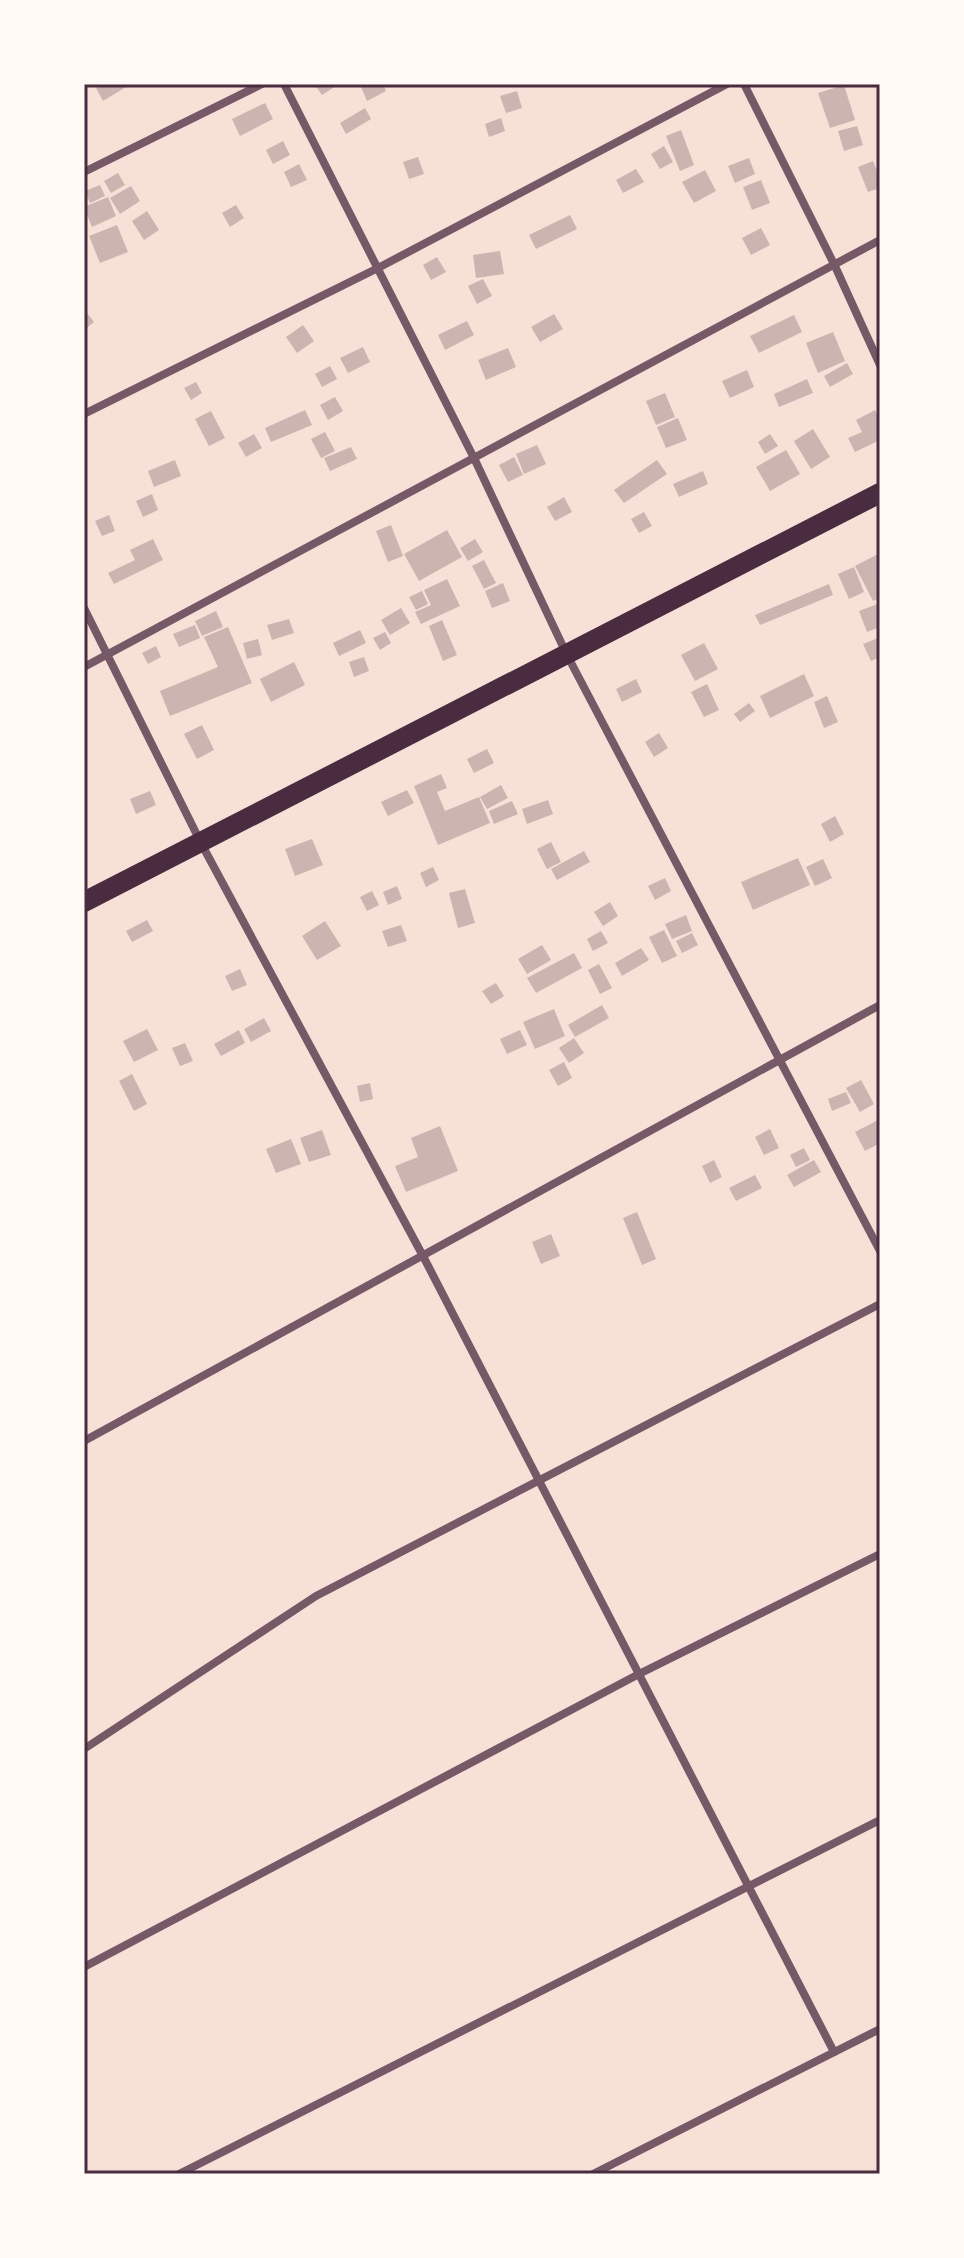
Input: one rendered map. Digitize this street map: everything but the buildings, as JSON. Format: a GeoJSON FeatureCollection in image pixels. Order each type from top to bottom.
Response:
{"type":"FeatureCollection","features":[{"type":"Feature","properties":{"kind":"main road"},"geometry":{"type":"LineString","coordinates":[[84,902],[880,493]]}},
{"type":"Feature","properties":{"kind":"street"},"geometry":{"type":"LineString","coordinates":[[84,172],[262,84]]}},
{"type":"Feature","properties":{"kind":"street"},"geometry":{"type":"LineString","coordinates":[[284,84],[474,458],[567,655],[880,1251]]}},
{"type":"Feature","properties":{"kind":"street"},"geometry":{"type":"LineString","coordinates":[[84,414],[378,268],[727,84]]}},
{"type":"Feature","properties":{"kind":"street"},"geometry":{"type":"LineString","coordinates":[[744,84],[834,264],[880,365]]}},
{"type":"Feature","properties":{"kind":"street"},"geometry":{"type":"LineString","coordinates":[[84,667],[880,240]]}},
{"type":"Feature","properties":{"kind":"street"},"geometry":{"type":"LineString","coordinates":[[84,608],[201,843],[423,1256],[834,2052]]}},
{"type":"Feature","properties":{"kind":"street"},"geometry":{"type":"LineString","coordinates":[[84,1441],[880,1005]]}},
{"type":"Feature","properties":{"kind":"street"},"geometry":{"type":"LineString","coordinates":[[84,1749],[316,1596],[880,1304]]}},
{"type":"Feature","properties":{"kind":"street"},"geometry":{"type":"LineString","coordinates":[[84,1967],[639,1674],[880,1554]]}},
{"type":"Feature","properties":{"kind":"street"},"geometry":{"type":"LineString","coordinates":[[179,2174],[880,1820]]}},
{"type":"Feature","properties":{"kind":"street"},"geometry":{"type":"LineString","coordinates":[[593,2174],[880,2029]]}}]}
